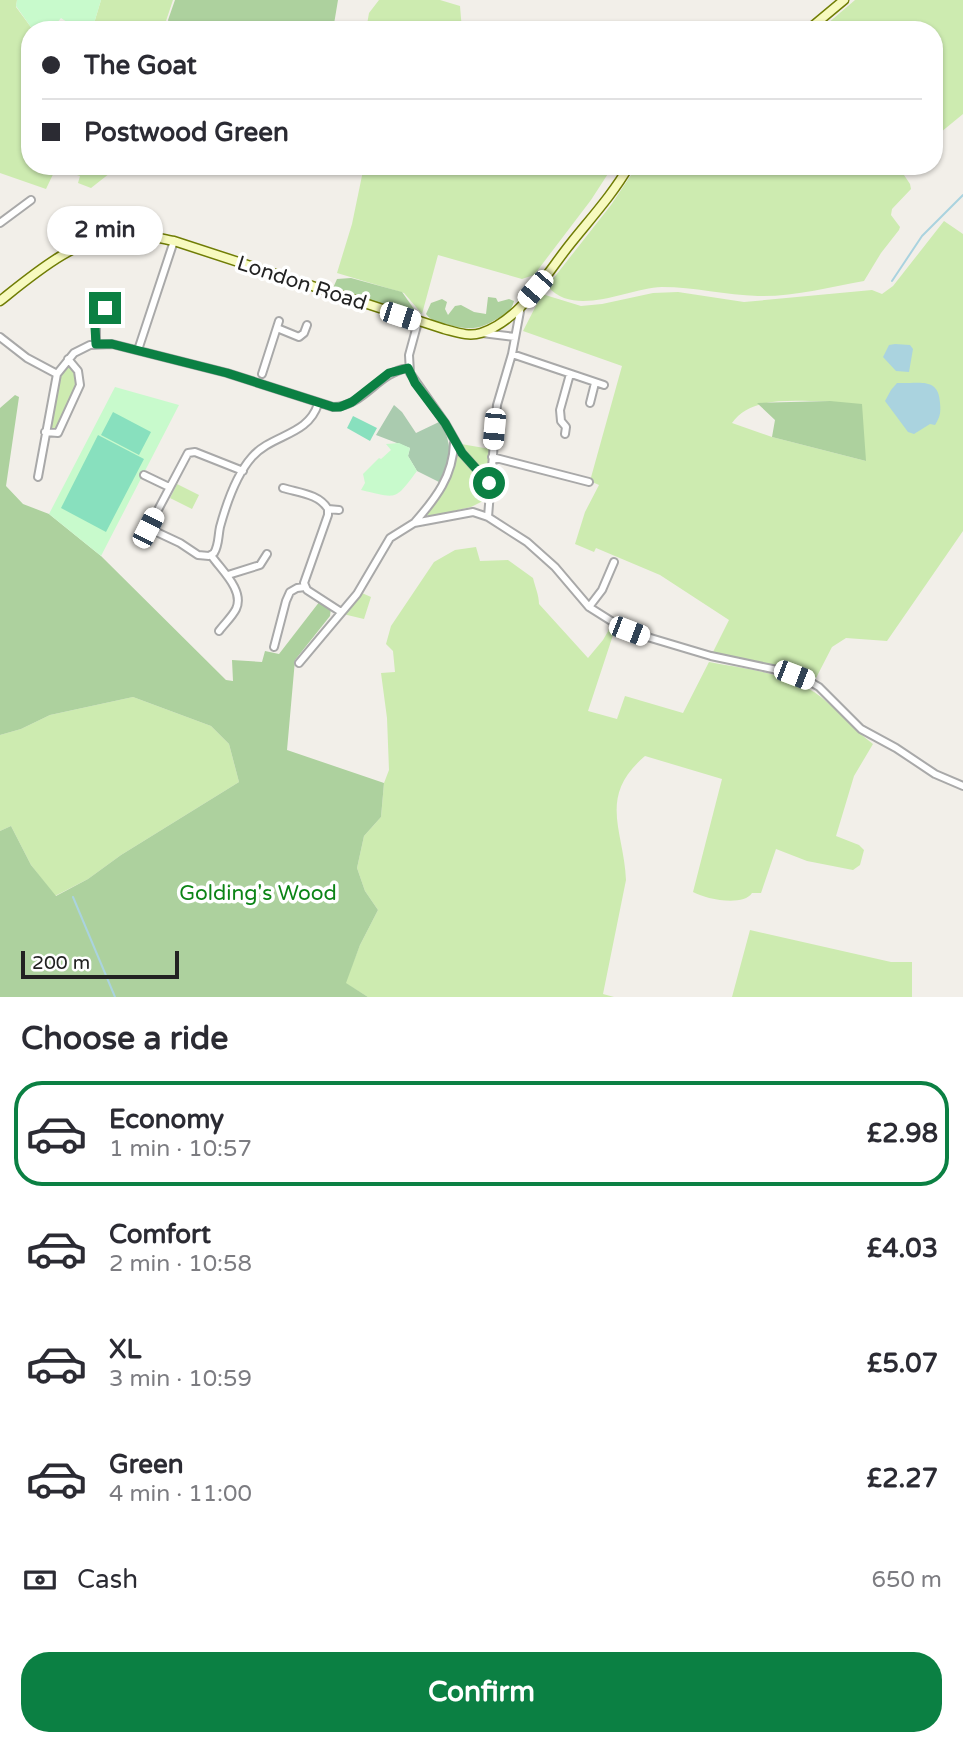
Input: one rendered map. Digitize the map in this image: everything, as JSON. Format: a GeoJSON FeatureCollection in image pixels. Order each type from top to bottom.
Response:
{"type":"FeatureCollection","features":[{"type":"Feature","properties":{"kind":"main road"},"geometry":{"type":"LineString","coordinates":[[819,21],[844,0]]}},
{"type":"Feature","properties":{"kind":"main road"},"geometry":{"type":"LineString","coordinates":[[480,333],[504,320],[521,305],[606,202],[623,175]]}},
{"type":"Feature","properties":{"kind":"main road","name":"London Road"},"geometry":{"type":"LineString","coordinates":[[0,301],[67,253],[92,241],[124,234],[174,242],[460,334],[480,333]]}},
{"type":"Feature","properties":{"kind":"street"},"geometry":{"type":"LineString","coordinates":[[1,221],[31,200]]}},
{"type":"Feature","properties":{"kind":"street"},"geometry":{"type":"LineString","coordinates":[[138,351],[174,242]]}},
{"type":"Feature","properties":{"kind":"street"},"geometry":{"type":"LineString","coordinates":[[96,344],[96,323],[108,302]]}},
{"type":"Feature","properties":{"kind":"street"},"geometry":{"type":"LineString","coordinates":[[488,517],[498,405],[521,315],[521,305]]}},
{"type":"Feature","properties":{"kind":"street"},"geometry":{"type":"LineString","coordinates":[[418,322],[408,368],[415,383],[445,423],[454,442],[489,483]]}},
{"type":"Feature","properties":{"kind":"street"},"geometry":{"type":"LineString","coordinates":[[262,374],[278,324],[296,337],[303,335],[307,325]]}},
{"type":"Feature","properties":{"kind":"street"},"geometry":{"type":"LineString","coordinates":[[480,333],[515,337]]}},
{"type":"Feature","properties":{"kind":"street"},"geometry":{"type":"LineString","coordinates":[[0,337],[27,358],[57,374]]}},
{"type":"Feature","properties":{"kind":"street"},"geometry":{"type":"LineString","coordinates":[[38,477],[57,374],[80,349],[96,344],[112,344],[246,379],[333,407],[346,405],[389,373],[408,368]]}},
{"type":"Feature","properties":{"kind":"street"},"geometry":{"type":"LineString","coordinates":[[512,354],[604,385]]}},
{"type":"Feature","properties":{"kind":"street"},"geometry":{"type":"LineString","coordinates":[[45,432],[58,433],[79,389],[78,371],[68,359]]}},
{"type":"Feature","properties":{"kind":"street"},"geometry":{"type":"LineString","coordinates":[[246,379],[262,374]]}},
{"type":"Feature","properties":{"kind":"street"},"geometry":{"type":"LineString","coordinates":[[262,374],[271,387]]}},
{"type":"Feature","properties":{"kind":"street"},"geometry":{"type":"LineString","coordinates":[[565,434],[566,427],[561,422],[560,410],[570,374]]}},
{"type":"Feature","properties":{"kind":"street"},"geometry":{"type":"LineString","coordinates":[[590,403],[595,383]]}},
{"type":"Feature","properties":{"kind":"street"},"geometry":{"type":"LineString","coordinates":[[148,528],[198,555],[211,555],[217,549],[224,514],[251,459],[266,445],[305,425],[318,404]]}},
{"type":"Feature","properties":{"kind":"street"},"geometry":{"type":"LineString","coordinates":[[299,663],[358,594],[388,541],[414,523],[440,493],[453,456],[454,442]]}},
{"type":"Feature","properties":{"kind":"street"},"geometry":{"type":"LineString","coordinates":[[141,542],[185,456],[191,452],[243,471]]}},
{"type":"Feature","properties":{"kind":"street"},"geometry":{"type":"LineString","coordinates":[[492,457],[589,482]]}},
{"type":"Feature","properties":{"kind":"street"},"geometry":{"type":"LineString","coordinates":[[144,475],[169,487]]}},
{"type":"Feature","properties":{"kind":"street"},"geometry":{"type":"LineString","coordinates":[[283,488],[319,499],[328,509],[328,516],[304,579],[305,587]]}},
{"type":"Feature","properties":{"kind":"street"},"geometry":{"type":"LineString","coordinates":[[478,513],[488,500]]}},
{"type":"Feature","properties":{"kind":"street"},"geometry":{"type":"LineString","coordinates":[[328,509],[339,510]]}},
{"type":"Feature","properties":{"kind":"street"},"geometry":{"type":"LineString","coordinates":[[414,523],[464,512],[488,517],[527,542],[555,567],[589,607],[616,624],[644,636],[730,661],[782,671],[807,680],[819,687],[861,729],[897,748],[935,774],[963,786]]}},
{"type":"Feature","properties":{"kind":"street"},"geometry":{"type":"LineString","coordinates":[[228,575],[260,565],[267,554]]}},
{"type":"Feature","properties":{"kind":"street"},"geometry":{"type":"LineString","coordinates":[[211,555],[228,575],[238,603],[219,631]]}},
{"type":"Feature","properties":{"kind":"street"},"geometry":{"type":"LineString","coordinates":[[589,607],[602,590],[614,562]]}},
{"type":"Feature","properties":{"kind":"street"},"geometry":{"type":"LineString","coordinates":[[274,648],[288,597],[297,588],[305,587],[341,612]]}},
{"type":"Feature","properties":{"kind":"green space"},"geometry":{"type":"Polygon","coordinates":[[[0,0],[17,0],[16,7],[26,21],[21,21],[21,175],[53,175],[46,189],[0,173],[0,0]]]}},
{"type":"Feature","properties":{"kind":"green space"},"geometry":{"type":"Polygon","coordinates":[[[17,0],[101,0],[95,21],[66,21],[61,18],[58,21],[27,21],[16,6],[17,0]]]}},
{"type":"Feature","properties":{"kind":"green space"},"geometry":{"type":"Polygon","coordinates":[[[101,0],[173,0],[166,21],[95,21],[101,0]]]}},
{"type":"Feature","properties":{"kind":"green space"},"geometry":{"type":"Polygon","coordinates":[[[175,0],[338,0],[334,21],[168,20],[175,0]]]}},
{"type":"Feature","properties":{"kind":"green space"},"geometry":{"type":"Polygon","coordinates":[[[379,0],[440,0],[460,6],[461,21],[368,21],[369,13],[379,0]]]}},
{"type":"Feature","properties":{"kind":"green space"},"geometry":{"type":"Polygon","coordinates":[[[855,0],[963,0],[963,114],[943,130],[943,21],[830,21],[855,0]]]}},
{"type":"Feature","properties":{"kind":"green space"},"geometry":{"type":"Polygon","coordinates":[[[77,175],[108,175],[91,188],[78,183],[80,176],[77,175]]]}},
{"type":"Feature","properties":{"kind":"green space"},"geometry":{"type":"Polygon","coordinates":[[[362,175],[607,175],[534,275],[522,279],[438,255],[422,314],[404,293],[337,273],[352,224],[362,175]]]}},
{"type":"Feature","properties":{"kind":"green space"},"geometry":{"type":"Polygon","coordinates":[[[631,175],[904,175],[911,189],[892,209],[891,215],[900,227],[899,230],[864,281],[771,296],[662,287],[587,301],[560,296],[548,287],[549,284],[631,175]]]}},
{"type":"Feature","properties":{"kind":"green space"},"geometry":{"type":"Polygon","coordinates":[[[944,221],[963,234],[963,531],[887,641],[846,638],[832,647],[816,678],[713,652],[729,620],[660,575],[596,548],[594,552],[575,544],[585,512],[599,485],[590,481],[622,366],[523,331],[542,294],[581,306],[653,293],[678,292],[744,302],[872,290],[882,294],[893,286],[944,221]],[[830,401],[763,404],[751,407],[732,423],[772,437],[866,461],[830,401]]]}},
{"type":"Feature","properties":{"kind":"green space"},"geometry":{"type":"Polygon","coordinates":[[[351,278],[402,292],[419,316],[416,318],[335,292],[333,288],[337,279],[351,278]]]}},
{"type":"Feature","properties":{"kind":"green space"},"geometry":{"type":"Polygon","coordinates":[[[488,297],[496,298],[498,302],[509,299],[514,301],[507,313],[481,326],[470,328],[436,322],[426,314],[431,303],[442,299],[447,302],[445,309],[448,315],[455,306],[461,305],[474,312],[486,314],[488,297]]]}},
{"type":"Feature","properties":{"kind":"green space"},"geometry":{"type":"Polygon","coordinates":[[[67,365],[75,368],[79,383],[57,431],[51,430],[49,427],[57,378],[67,365]]]}},
{"type":"Feature","properties":{"kind":"green space"},"geometry":{"type":"Polygon","coordinates":[[[115,387],[179,405],[101,556],[49,514],[115,387]]]}},
{"type":"Feature","properties":{"kind":"green space","name":"Golding's Wood"},"geometry":{"type":"Polygon","coordinates":[[[15,395],[19,397],[6,486],[23,504],[49,514],[101,556],[226,680],[233,681],[232,660],[262,662],[265,651],[279,654],[320,601],[331,608],[330,616],[295,660],[287,750],[384,783],[381,817],[364,836],[357,868],[365,891],[378,910],[360,945],[346,983],[368,997],[0,997],[0,831],[11,826],[31,865],[56,896],[88,879],[121,855],[239,782],[229,744],[211,726],[133,697],[50,715],[21,729],[0,735],[0,408],[15,395]]]}},
{"type":"Feature","properties":{"kind":"green space"},"geometry":{"type":"Polygon","coordinates":[[[830,401],[862,404],[866,461],[772,437],[775,420],[757,403],[830,401]]]}},
{"type":"Feature","properties":{"kind":"green space"},"geometry":{"type":"Polygon","coordinates":[[[394,405],[416,433],[439,422],[442,424],[449,454],[441,483],[417,471],[408,456],[410,448],[376,435],[394,405]]]}},
{"type":"Feature","properties":{"kind":"green space"},"geometry":{"type":"Polygon","coordinates":[[[113,412],[151,432],[139,455],[101,435],[113,412]]]}},
{"type":"Feature","properties":{"kind":"green space"},"geometry":{"type":"Polygon","coordinates":[[[353,416],[377,428],[370,441],[347,428],[353,416]]]}},
{"type":"Feature","properties":{"kind":"green space"},"geometry":{"type":"Polygon","coordinates":[[[98,435],[144,459],[106,532],[61,508],[98,435]]]}},
{"type":"Feature","properties":{"kind":"green space"},"geometry":{"type":"Polygon","coordinates":[[[399,443],[410,448],[408,456],[417,471],[404,488],[399,493],[388,496],[361,490],[365,483],[363,474],[391,450],[386,444],[399,443]]]}},
{"type":"Feature","properties":{"kind":"green space"},"geometry":{"type":"Polygon","coordinates":[[[461,444],[490,449],[488,471],[483,472],[461,444]]]}},
{"type":"Feature","properties":{"kind":"green space"},"geometry":{"type":"Polygon","coordinates":[[[456,451],[481,479],[485,494],[483,501],[471,507],[428,517],[428,511],[447,482],[456,451]]]}},
{"type":"Feature","properties":{"kind":"green space"},"geometry":{"type":"Polygon","coordinates":[[[177,484],[199,495],[192,509],[170,498],[177,484]]]}},
{"type":"Feature","properties":{"kind":"green space"},"geometry":{"type":"Polygon","coordinates":[[[476,547],[480,561],[508,560],[533,578],[539,604],[588,658],[611,626],[615,629],[588,711],[617,719],[625,696],[683,713],[709,662],[782,677],[821,697],[873,744],[854,776],[836,836],[859,845],[864,850],[860,865],[853,870],[807,861],[776,849],[761,893],[752,893],[741,900],[733,901],[693,892],[722,779],[645,756],[630,771],[617,800],[618,830],[626,880],[603,994],[614,997],[368,997],[345,983],[378,910],[365,891],[357,868],[364,836],[381,817],[384,783],[389,770],[387,718],[381,673],[395,672],[393,651],[386,644],[391,626],[434,562],[455,550],[476,547]]]}},
{"type":"Feature","properties":{"kind":"green space"},"geometry":{"type":"Polygon","coordinates":[[[362,593],[371,597],[364,619],[343,614],[362,593]]]}},
{"type":"Feature","properties":{"kind":"green space"},"geometry":{"type":"Polygon","coordinates":[[[133,697],[211,726],[229,744],[239,782],[121,855],[88,879],[55,896],[31,865],[11,826],[0,831],[0,735],[21,729],[50,715],[133,697]]]}},
{"type":"Feature","properties":{"kind":"green space"},"geometry":{"type":"Polygon","coordinates":[[[750,930],[891,962],[912,962],[912,997],[732,997],[750,930]]]}},
{"type":"Feature","properties":{"kind":"water"},"geometry":{"type":"Polygon","coordinates":[[[889,345],[910,345],[913,349],[909,372],[896,371],[883,357],[889,345]]]}},
{"type":"Feature","properties":{"kind":"water"},"geometry":{"type":"Polygon","coordinates":[[[897,383],[926,383],[936,389],[940,410],[935,425],[930,424],[914,434],[908,432],[885,401],[897,383]]]}},
{"type":"Feature","properties":{"kind":"waterway"},"geometry":{"type":"LineString","coordinates":[[892,281],[922,236],[963,195]]}},
{"type":"Feature","properties":{"kind":"waterway"},"geometry":{"type":"LineString","coordinates":[[73,897],[115,997]]}},
{"type":"Feature","properties":{"kind":"route"},"geometry":{"type":"LineString","coordinates":[[105,308],[95,327],[96,344],[112,344],[227,373],[327,407],[346,405],[389,373],[408,368],[415,383],[445,423],[454,442],[489,483]]}}]}
